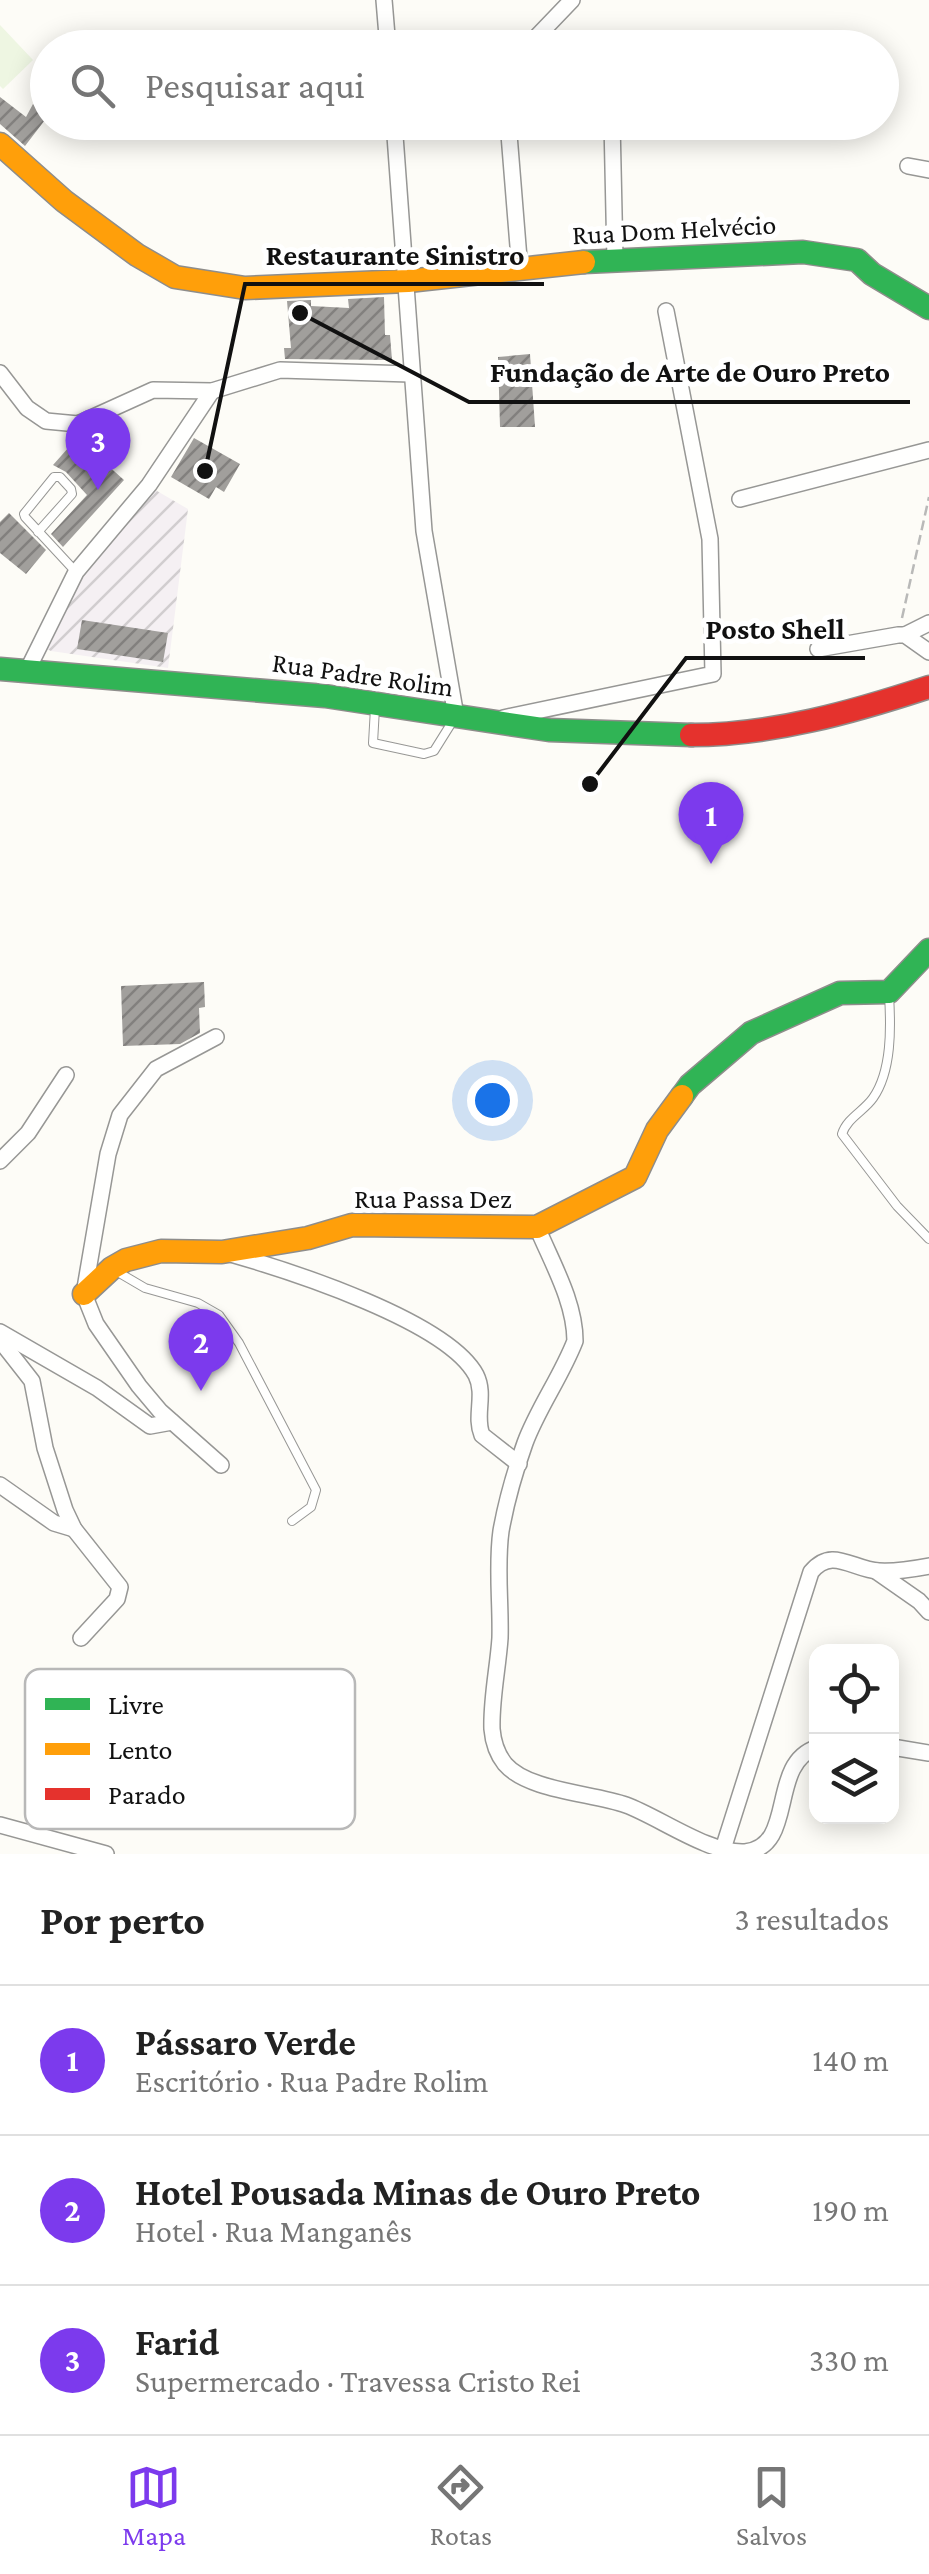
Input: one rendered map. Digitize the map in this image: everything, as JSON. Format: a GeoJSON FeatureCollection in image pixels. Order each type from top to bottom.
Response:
{"type":"FeatureCollection","features":[{"type":"Feature","properties":{"kind":"street"},"geometry":{"type":"LineString","coordinates":[[384,0],[386,30]]}},
{"type":"Feature","properties":{"kind":"street"},"geometry":{"type":"LineString","coordinates":[[543,30],[572,0]]}},
{"type":"Feature","properties":{"kind":"street"},"geometry":{"type":"LineString","coordinates":[[396,140],[424,531],[456,716]]}},
{"type":"Feature","properties":{"kind":"street"},"geometry":{"type":"LineString","coordinates":[[509,140],[520,271]]}},
{"type":"Feature","properties":{"kind":"street"},"geometry":{"type":"LineString","coordinates":[[612,140],[615,259]]}},
{"type":"Feature","properties":{"kind":"street","name":"Rua Dom Helvécio"},"geometry":{"type":"LineString","coordinates":[[0,144],[64,201],[175,278],[245,288],[408,280],[615,259],[803,252],[856,260],[929,308]]}},
{"type":"Feature","properties":{"kind":"street"},"geometry":{"type":"LineString","coordinates":[[908,166],[929,170]]}},
{"type":"Feature","properties":{"kind":"street"},"geometry":{"type":"LineString","coordinates":[[483,722],[712,674],[710,539],[666,311]]}},
{"type":"Feature","properties":{"kind":"street"},"geometry":{"type":"LineString","coordinates":[[0,372],[27,408],[46,421],[78,424],[153,390],[212,390],[280,370],[410,374]]}},
{"type":"Feature","properties":{"kind":"street"},"geometry":{"type":"LineString","coordinates":[[28,669],[76,572],[149,485],[212,390]]}},
{"type":"Feature","properties":{"kind":"street"},"geometry":{"type":"LineString","coordinates":[[740,498],[929,450]]}},
{"type":"Feature","properties":{"kind":"street"},"geometry":{"type":"LineString","coordinates":[[818,649],[901,635],[929,623]]}},
{"type":"Feature","properties":{"kind":"street"},"geometry":{"type":"LineString","coordinates":[[901,635],[929,652]]}},
{"type":"Feature","properties":{"kind":"street","name":"Rua Padre Rolim"},"geometry":{"type":"LineString","coordinates":[[0,668],[306,694],[566,731],[718,735],[795,724],[875,706],[929,688]]}},
{"type":"Feature","properties":{"kind":"street"},"geometry":{"type":"LineString","coordinates":[[889,992],[929,950]]}},
{"type":"Feature","properties":{"kind":"street","name":"Rua Passa Dez"},"geometry":{"type":"LineString","coordinates":[[84,1294],[126,1260],[161,1251],[222,1252],[308,1238],[352,1225],[538,1227],[636,1177],[658,1130],[690,1084],[752,1033],[840,993],[889,992]]}},
{"type":"Feature","properties":{"kind":"street"},"geometry":{"type":"LineString","coordinates":[[216,1038],[156,1068],[120,1115],[108,1154],[84,1294],[96,1324],[139,1386],[172,1422],[221,1465]]}},
{"type":"Feature","properties":{"kind":"street"},"geometry":{"type":"LineString","coordinates":[[0,1162],[28,1133],[66,1075]]}},
{"type":"Feature","properties":{"kind":"street"},"geometry":{"type":"LineString","coordinates":[[538,1227],[568,1302],[575,1324],[575,1341],[526,1441],[501,1532],[500,1636],[492,1728],[495,1747],[505,1764],[536,1782],[632,1807],[723,1849],[742,1853],[769,1840],[791,1769],[799,1757],[809,1752]]}},
{"type":"Feature","properties":{"kind":"street"},"geometry":{"type":"LineString","coordinates":[[222,1252],[297,1274],[373,1304],[456,1353],[478,1379],[482,1435],[519,1464]]}},
{"type":"Feature","properties":{"kind":"street"},"geometry":{"type":"LineString","coordinates":[[0,1332],[96,1388],[150,1426],[172,1422]]}},
{"type":"Feature","properties":{"kind":"street"},"geometry":{"type":"LineString","coordinates":[[0,1340],[32,1380],[45,1448],[65,1510],[74,1528],[120,1588],[116,1599],[80,1638]]}},
{"type":"Feature","properties":{"kind":"street"},"geometry":{"type":"LineString","coordinates":[[0,1485],[54,1522],[74,1528]]}},
{"type":"Feature","properties":{"kind":"street"},"geometry":{"type":"LineString","coordinates":[[723,1849],[812,1572],[819,1562],[828,1558],[876,1571],[929,1612]]}},
{"type":"Feature","properties":{"kind":"street"},"geometry":{"type":"LineString","coordinates":[[876,1571],[929,1566]]}},
{"type":"Feature","properties":{"kind":"street"},"geometry":{"type":"LineString","coordinates":[[899,1748],[928,1750]]}},
{"type":"Feature","properties":{"kind":"street"},"geometry":{"type":"LineString","coordinates":[[0,1826],[106,1854]]}},
{"type":"Feature","properties":{"kind":"lane"},"geometry":{"type":"LineString","coordinates":[[38,532],[72,494],[60,477],[54,477],[24,512],[38,532],[76,572]]}},
{"type":"Feature","properties":{"kind":"lane"},"geometry":{"type":"LineString","coordinates":[[375,704],[373,742],[424,754],[434,751],[456,716]]}},
{"type":"Feature","properties":{"kind":"lane"},"geometry":{"type":"LineString","coordinates":[[889,992],[891,1026],[883,1075],[872,1100],[845,1126],[842,1134],[896,1206],[929,1239]]}},
{"type":"Feature","properties":{"kind":"lane"},"geometry":{"type":"LineString","coordinates":[[112,1268],[144,1288],[210,1308],[226,1324],[268,1395],[316,1490],[312,1507],[292,1520]]}},
{"type":"Feature","properties":{"kind":"path"},"geometry":{"type":"LineString","coordinates":[[901,635],[929,497]]}},
{"type":"Feature","properties":{"kind":"shaded area"},"geometry":{"type":"Polygon","coordinates":[[[145,484],[188,509],[168,668],[43,647],[43,633],[145,484]]]}},
{"type":"Feature","properties":{"kind":"green space"},"geometry":{"type":"Polygon","coordinates":[[[0,25],[30,57],[30,63],[3,89],[0,25]]]}},
{"type":"Feature","properties":{"kind":"building"},"geometry":{"type":"Polygon","coordinates":[[[0,97],[26,117],[30,110],[30,139],[25,146],[0,124],[0,97]]]}},
{"type":"Feature","properties":{"kind":"building"},"geometry":{"type":"Polygon","coordinates":[[[384,297],[385,335],[390,335],[392,360],[285,359],[284,348],[291,348],[287,301],[311,300],[311,306],[349,308],[348,299],[384,297]]]}},
{"type":"Feature","properties":{"kind":"building"},"geometry":{"type":"Polygon","coordinates":[[[530,354],[535,427],[500,427],[498,357],[530,354]]]}},
{"type":"Feature","properties":{"kind":"building"},"geometry":{"type":"Polygon","coordinates":[[[77,438],[124,480],[63,547],[51,534],[87,495],[66,472],[53,465],[77,438]]]}},
{"type":"Feature","properties":{"kind":"building"},"geometry":{"type":"Polygon","coordinates":[[[194,438],[240,464],[224,492],[216,487],[209,499],[171,477],[194,438]]]}},
{"type":"Feature","properties":{"kind":"building"},"geometry":{"type":"Polygon","coordinates":[[[9,513],[46,550],[26,574],[0,553],[0,522],[9,513]]]}},
{"type":"Feature","properties":{"kind":"building"},"geometry":{"type":"Polygon","coordinates":[[[82,620],[168,633],[163,662],[77,649],[82,620]]]}},
{"type":"Feature","properties":{"kind":"building"},"geometry":{"type":"Polygon","coordinates":[[[204,982],[200,1033],[180,1044],[123,1046],[121,986],[204,982]]]}},
{"type":"Feature","properties":{"kind":"traffic: fast"},"geometry":{"type":"LineString","coordinates":[[584,262],[803,252],[857,260],[872,274],[929,308]]}},
{"type":"Feature","properties":{"kind":"traffic: fast"},"geometry":{"type":"LineString","coordinates":[[0,669],[325,696],[549,730],[691,735]]}},
{"type":"Feature","properties":{"kind":"traffic: fast"},"geometry":{"type":"LineString","coordinates":[[682,1096],[751,1033],[840,993],[889,992],[929,950]]}},
{"type":"Feature","properties":{"kind":"traffic: slow"},"geometry":{"type":"LineString","coordinates":[[0,144],[64,201],[137,255],[175,277],[245,288],[408,281],[584,262]]}},
{"type":"Feature","properties":{"kind":"traffic: slow"},"geometry":{"type":"LineString","coordinates":[[84,1294],[126,1260],[161,1251],[222,1252],[308,1238],[352,1225],[537,1227],[635,1177],[657,1130],[682,1096]]}},
{"type":"Feature","properties":{"kind":"traffic: jam"},"geometry":{"type":"LineString","coordinates":[[691,735],[752,731],[812,720],[929,687]]}},
{"type":"Feature","properties":{"kind":"place","name":"Fundação de Arte de Ouro Preto"},"geometry":{"type":"Point","coordinates":[300,313]}},
{"type":"Feature","properties":{"kind":"place","name":"Restaurante Sinistro"},"geometry":{"type":"Point","coordinates":[205,471]}},
{"type":"Feature","properties":{"kind":"place","name":"Farid"},"geometry":{"type":"Point","coordinates":[98,490]}},
{"type":"Feature","properties":{"kind":"place","name":"Posto Shell"},"geometry":{"type":"Point","coordinates":[590,784]}},
{"type":"Feature","properties":{"kind":"place","name":"Pássaro Verde"},"geometry":{"type":"Point","coordinates":[711,864]}},
{"type":"Feature","properties":{"kind":"place","name":"Hotel Pousada Minas de Ouro Preto"},"geometry":{"type":"Point","coordinates":[201,1391]}}]}
